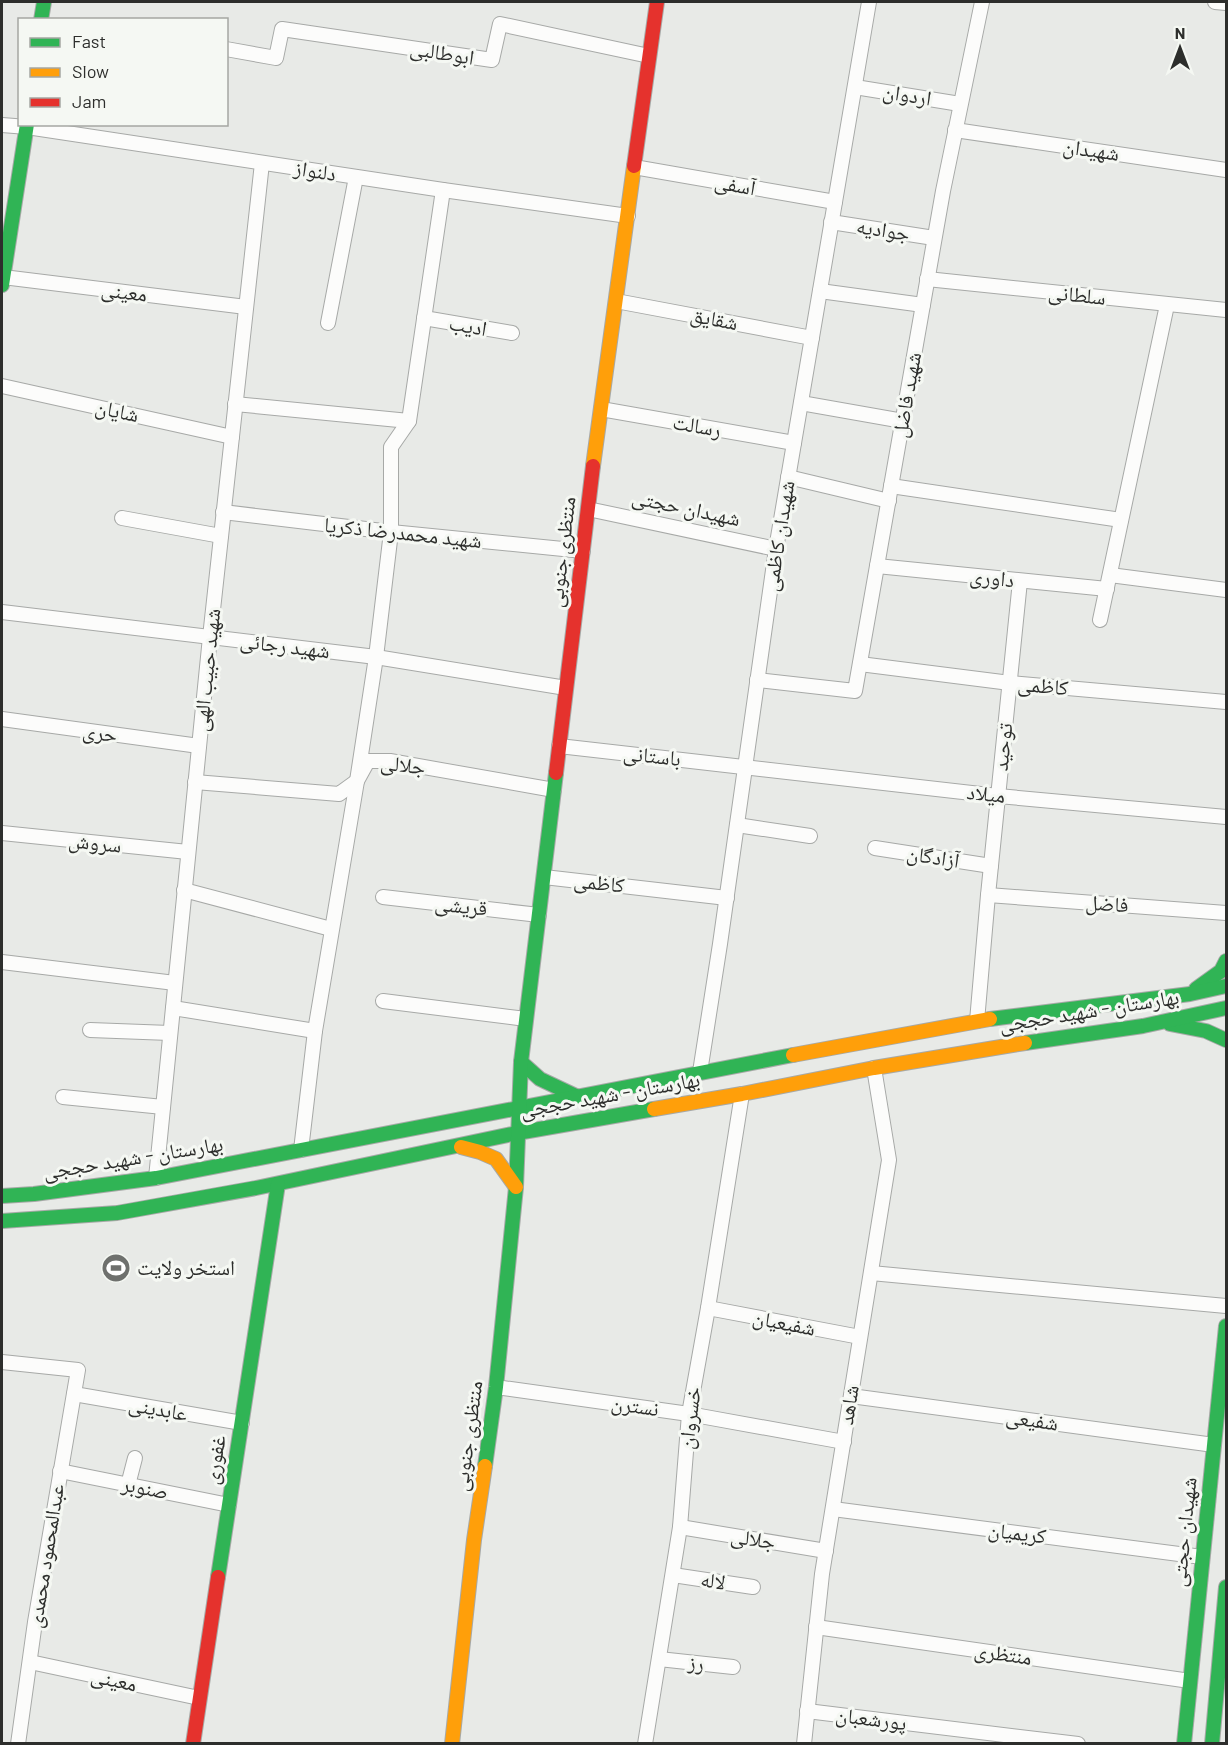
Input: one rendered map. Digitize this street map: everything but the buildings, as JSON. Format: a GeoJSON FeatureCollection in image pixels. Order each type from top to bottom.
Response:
{"type":"FeatureCollection","features":[{"type":"Feature","properties":{"kind":"main road"},"geometry":{"type":"LineString","coordinates":[[44,2],[44,18]]}},
{"type":"Feature","properties":{"kind":"main road","name":"منتظری جنوبی"},"geometry":{"type":"LineString","coordinates":[[452,1743],[474,1540],[496,1387],[516,1187],[521,1062],[526,1019],[588,509],[657,2]]}},
{"type":"Feature","properties":{"kind":"main road"},"geometry":{"type":"LineString","coordinates":[[2,281],[27,126]]}},
{"type":"Feature","properties":{"kind":"main road"},"geometry":{"type":"LineString","coordinates":[[1190,994],[1221,971],[1227,962]]}},
{"type":"Feature","properties":{"kind":"main road","name":"بهارستان - شهید حججی"},"geometry":{"type":"LineString","coordinates":[[2,1196],[156,1178],[700,1072],[977,1021],[1190,994],[1227,986]]}},
{"type":"Feature","properties":{"kind":"main road","name":"بهارستان - شهید حججی"},"geometry":{"type":"LineString","coordinates":[[2,1221],[117,1213],[278,1184],[517,1133],[742,1094],[874,1068],[1143,1026],[1227,1008]]}},
{"type":"Feature","properties":{"kind":"main road"},"geometry":{"type":"LineString","coordinates":[[1143,1026],[1171,1023],[1220,1035],[1227,1040]]}},
{"type":"Feature","properties":{"kind":"main road"},"geometry":{"type":"LineString","coordinates":[[521,1062],[546,1084],[576,1096]]}},
{"type":"Feature","properties":{"kind":"main road"},"geometry":{"type":"LineString","coordinates":[[459,1146],[496,1159],[516,1187]]}},
{"type":"Feature","properties":{"kind":"main road","name":"غفوری"},"geometry":{"type":"LineString","coordinates":[[193,1743],[278,1184]]}},
{"type":"Feature","properties":{"kind":"main road","name":"شهیدان حجتی"},"geometry":{"type":"LineString","coordinates":[[1184,1743],[1227,1326]]}},
{"type":"Feature","properties":{"kind":"main road"},"geometry":{"type":"LineString","coordinates":[[1212,1743],[1227,1587]]}},
{"type":"Feature","properties":{"kind":"street","name":"شهیدان کاظمی"},"geometry":{"type":"LineString","coordinates":[[700,1072],[776,549],[869,2]]}},
{"type":"Feature","properties":{"kind":"street","name":"شهید فاضل"},"geometry":{"type":"LineString","coordinates":[[757,680],[855,692],[934,238],[982,2]]}},
{"type":"Feature","properties":{"kind":"street"},"geometry":{"type":"LineString","coordinates":[[1215,2],[1227,3]]}},
{"type":"Feature","properties":{"kind":"street","name":"ابوطالبی"},"geometry":{"type":"LineString","coordinates":[[228,49],[276,58],[282,29],[492,60],[500,24],[649,56]]}},
{"type":"Feature","properties":{"kind":"street","name":"اردوان"},"geometry":{"type":"LineString","coordinates":[[855,87],[960,104]]}},
{"type":"Feature","properties":{"kind":"street","name":"دلنواز"},"geometry":{"type":"LineString","coordinates":[[2,125],[18,126]]}},
{"type":"Feature","properties":{"kind":"street","name":"دلنواز"},"geometry":{"type":"LineString","coordinates":[[27,126],[628,216]]}},
{"type":"Feature","properties":{"kind":"street","name":"شهیدان"},"geometry":{"type":"LineString","coordinates":[[955,130],[1227,170]]}},
{"type":"Feature","properties":{"kind":"street","name":"شهید حبیب الهی"},"geometry":{"type":"LineString","coordinates":[[156,1178],[210,637],[262,162]]}},
{"type":"Feature","properties":{"kind":"street","name":"آسفی"},"geometry":{"type":"LineString","coordinates":[[634,167],[835,202]]}},
{"type":"Feature","properties":{"kind":"street"},"geometry":{"type":"LineString","coordinates":[[328,323],[356,177]]}},
{"type":"Feature","properties":{"kind":"street"},"geometry":{"type":"LineString","coordinates":[[301,1150],[315,1031],[376,657],[391,532],[391,447],[409,421],[443,190]]}},
{"type":"Feature","properties":{"kind":"street","name":"جوادیه"},"geometry":{"type":"LineString","coordinates":[[831,222],[934,238]]}},
{"type":"Feature","properties":{"kind":"street","name":"سلطانی"},"geometry":{"type":"LineString","coordinates":[[927,279],[1227,310]]}},
{"type":"Feature","properties":{"kind":"street","name":"معینی"},"geometry":{"type":"LineString","coordinates":[[2,281],[246,307]]}},
{"type":"Feature","properties":{"kind":"street"},"geometry":{"type":"LineString","coordinates":[[820,291],[923,305]]}},
{"type":"Feature","properties":{"kind":"street","name":"شقایق"},"geometry":{"type":"LineString","coordinates":[[616,300],[812,338]]}},
{"type":"Feature","properties":{"kind":"street"},"geometry":{"type":"LineString","coordinates":[[1100,620],[1167,305]]}},
{"type":"Feature","properties":{"kind":"street","name":"ادیب"},"geometry":{"type":"LineString","coordinates":[[424,318],[512,333]]}},
{"type":"Feature","properties":{"kind":"street","name":"شایان"},"geometry":{"type":"LineString","coordinates":[[2,386],[232,436]]}},
{"type":"Feature","properties":{"kind":"street"},"geometry":{"type":"LineString","coordinates":[[801,403],[903,421]]}},
{"type":"Feature","properties":{"kind":"street"},"geometry":{"type":"LineString","coordinates":[[235,404],[409,421]]}},
{"type":"Feature","properties":{"kind":"street","name":"رسالت"},"geometry":{"type":"LineString","coordinates":[[601,409],[794,443]]}},
{"type":"Feature","properties":{"kind":"street"},"geometry":{"type":"LineString","coordinates":[[788,477],[889,501]]}},
{"type":"Feature","properties":{"kind":"street"},"geometry":{"type":"LineString","coordinates":[[891,486],[1121,520]]}},
{"type":"Feature","properties":{"kind":"street","name":"شهیدان حجتی"},"geometry":{"type":"LineString","coordinates":[[588,509],[776,549]]}},
{"type":"Feature","properties":{"kind":"street","name":"شهید محمدرضا ذکریا"},"geometry":{"type":"LineString","coordinates":[[224,512],[391,532],[583,551]]}},
{"type":"Feature","properties":{"kind":"street"},"geometry":{"type":"LineString","coordinates":[[122,518],[221,536]]}},
{"type":"Feature","properties":{"kind":"street","name":"داوری"},"geometry":{"type":"LineString","coordinates":[[877,566],[1107,589]]}},
{"type":"Feature","properties":{"kind":"street"},"geometry":{"type":"LineString","coordinates":[[1110,575],[1227,590]]}},
{"type":"Feature","properties":{"kind":"street","name":"توحید"},"geometry":{"type":"LineString","coordinates":[[977,1021],[1020,581]]}},
{"type":"Feature","properties":{"kind":"street","name":"شهید رجائی"},"geometry":{"type":"LineString","coordinates":[[2,612],[376,657],[566,688]]}},
{"type":"Feature","properties":{"kind":"street","name":"کاظمی"},"geometry":{"type":"LineString","coordinates":[[860,664],[1010,683],[1227,702]]}},
{"type":"Feature","properties":{"kind":"street","name":"حری"},"geometry":{"type":"LineString","coordinates":[[2,719],[199,746]]}},
{"type":"Feature","properties":{"kind":"street","name":"باستانی"},"geometry":{"type":"LineString","coordinates":[[560,746],[745,766]]}},
{"type":"Feature","properties":{"kind":"street","name":"جلالی"},"geometry":{"type":"LineString","coordinates":[[195,782],[339,794],[357,781],[368,761],[390,761],[554,790]]}},
{"type":"Feature","properties":{"kind":"street","name":"میلاد"},"geometry":{"type":"LineString","coordinates":[[745,766],[998,796],[1227,817]]}},
{"type":"Feature","properties":{"kind":"street"},"geometry":{"type":"LineString","coordinates":[[737,825],[810,837]]}},
{"type":"Feature","properties":{"kind":"street","name":"سروش"},"geometry":{"type":"LineString","coordinates":[[2,833],[188,852]]}},
{"type":"Feature","properties":{"kind":"street","name":"آزادگان"},"geometry":{"type":"LineString","coordinates":[[875,848],[991,866]]}},
{"type":"Feature","properties":{"kind":"street","name":"کاظمی"},"geometry":{"type":"LineString","coordinates":[[544,877],[727,898]]}},
{"type":"Feature","properties":{"kind":"street"},"geometry":{"type":"LineString","coordinates":[[184,890],[331,929]]}},
{"type":"Feature","properties":{"kind":"street","name":"فاضل"},"geometry":{"type":"LineString","coordinates":[[988,895],[1227,913]]}},
{"type":"Feature","properties":{"kind":"street","name":"قریشی"},"geometry":{"type":"LineString","coordinates":[[383,897],[539,915]]}},
{"type":"Feature","properties":{"kind":"street"},"geometry":{"type":"LineString","coordinates":[[2,962],[175,983]]}},
{"type":"Feature","properties":{"kind":"street"},"geometry":{"type":"LineString","coordinates":[[383,1001],[526,1019]]}},
{"type":"Feature","properties":{"kind":"street"},"geometry":{"type":"LineString","coordinates":[[172,1008],[315,1031]]}},
{"type":"Feature","properties":{"kind":"street"},"geometry":{"type":"LineString","coordinates":[[90,1030],[170,1033]]}},
{"type":"Feature","properties":{"kind":"street","name":"شاهد"},"geometry":{"type":"LineString","coordinates":[[804,1743],[826,1551],[889,1160],[874,1068]]}},
{"type":"Feature","properties":{"kind":"street","name":"خسروان"},"geometry":{"type":"LineString","coordinates":[[645,1743],[680,1527],[688,1414],[708,1308],[742,1094]]}},
{"type":"Feature","properties":{"kind":"street"},"geometry":{"type":"LineString","coordinates":[[63,1097],[163,1107]]}},
{"type":"Feature","properties":{"kind":"street"},"geometry":{"type":"LineString","coordinates":[[871,1273],[1227,1306]]}},
{"type":"Feature","properties":{"kind":"street","name":"شفیعیان"},"geometry":{"type":"LineString","coordinates":[[708,1308],[860,1337]]}},
{"type":"Feature","properties":{"kind":"street","name":"عبدالمحمود محمدی"},"geometry":{"type":"LineString","coordinates":[[2,1362],[78,1370],[18,1743]]}},
{"type":"Feature","properties":{"kind":"street","name":"نسترن"},"geometry":{"type":"LineString","coordinates":[[496,1387],[688,1414],[843,1442]]}},
{"type":"Feature","properties":{"kind":"street","name":"عابدینی"},"geometry":{"type":"LineString","coordinates":[[74,1394],[242,1423]]}},
{"type":"Feature","properties":{"kind":"street","name":"شفیعی"},"geometry":{"type":"LineString","coordinates":[[851,1396],[1214,1445]]}},
{"type":"Feature","properties":{"kind":"street"},"geometry":{"type":"LineString","coordinates":[[128,1485],[135,1458]]}},
{"type":"Feature","properties":{"kind":"street","name":"صنوبر"},"geometry":{"type":"LineString","coordinates":[[60,1472],[229,1505]]}},
{"type":"Feature","properties":{"kind":"street","name":"کریمیان"},"geometry":{"type":"LineString","coordinates":[[833,1509],[1202,1557]]}},
{"type":"Feature","properties":{"kind":"street","name":"جلالی"},"geometry":{"type":"LineString","coordinates":[[680,1527],[826,1551]]}},
{"type":"Feature","properties":{"kind":"street","name":"لاله"},"geometry":{"type":"LineString","coordinates":[[673,1575],[753,1587]]}},
{"type":"Feature","properties":{"kind":"street","name":"منتظری"},"geometry":{"type":"LineString","coordinates":[[816,1627],[1190,1682]]}},
{"type":"Feature","properties":{"kind":"street","name":"رز"},"geometry":{"type":"LineString","coordinates":[[659,1659],[733,1667]]}},
{"type":"Feature","properties":{"kind":"street","name":"معینی"},"geometry":{"type":"LineString","coordinates":[[30,1662],[200,1698]]}},
{"type":"Feature","properties":{"kind":"street","name":"پورشعبان"},"geometry":{"type":"LineString","coordinates":[[807,1711],[983,1738],[1078,1743]]}},
{"type":"Feature","properties":{"kind":"traffic: fast"},"geometry":{"type":"LineString","coordinates":[[41,18],[44,2]]}},
{"type":"Feature","properties":{"kind":"traffic: fast"},"geometry":{"type":"LineString","coordinates":[[2,285],[27,126]]}},
{"type":"Feature","properties":{"kind":"traffic: fast"},"geometry":{"type":"LineString","coordinates":[[485,1466],[496,1387],[516,1187],[521,1062],[556,773]]}},
{"type":"Feature","properties":{"kind":"traffic: fast"},"geometry":{"type":"LineString","coordinates":[[1196,989],[1221,971],[1226,961]]}},
{"type":"Feature","properties":{"kind":"traffic: fast"},"geometry":{"type":"LineString","coordinates":[[990,1019],[1190,994],[1226,986]]}},
{"type":"Feature","properties":{"kind":"traffic: fast"},"geometry":{"type":"LineString","coordinates":[[1025,1043],[1143,1026],[1226,1008]]}},
{"type":"Feature","properties":{"kind":"traffic: fast"},"geometry":{"type":"LineString","coordinates":[[1170,1024],[1206,1031],[1226,1040]]}},
{"type":"Feature","properties":{"kind":"traffic: fast"},"geometry":{"type":"LineString","coordinates":[[2,1196],[156,1178],[793,1055]]}},
{"type":"Feature","properties":{"kind":"traffic: fast"},"geometry":{"type":"LineString","coordinates":[[521,1062],[540,1079],[576,1096]]}},
{"type":"Feature","properties":{"kind":"traffic: fast"},"geometry":{"type":"LineString","coordinates":[[2,1221],[117,1213],[256,1188],[517,1133],[654,1109]]}},
{"type":"Feature","properties":{"kind":"traffic: fast"},"geometry":{"type":"LineString","coordinates":[[218,1577],[278,1184]]}},
{"type":"Feature","properties":{"kind":"traffic: fast"},"geometry":{"type":"LineString","coordinates":[[1184,1744],[1226,1326]]}},
{"type":"Feature","properties":{"kind":"traffic: fast"},"geometry":{"type":"LineString","coordinates":[[1212,1744],[1226,1587]]}},
{"type":"Feature","properties":{"kind":"traffic: slow"},"geometry":{"type":"LineString","coordinates":[[593,466],[634,166]]}},
{"type":"Feature","properties":{"kind":"traffic: slow"},"geometry":{"type":"LineString","coordinates":[[793,1055],[990,1019]]}},
{"type":"Feature","properties":{"kind":"traffic: slow"},"geometry":{"type":"LineString","coordinates":[[654,1109],[874,1068],[1025,1043]]}},
{"type":"Feature","properties":{"kind":"traffic: slow"},"geometry":{"type":"LineString","coordinates":[[461,1147],[496,1159],[516,1187]]}},
{"type":"Feature","properties":{"kind":"traffic: slow"},"geometry":{"type":"LineString","coordinates":[[452,1744],[474,1540],[485,1466]]}},
{"type":"Feature","properties":{"kind":"traffic: jam"},"geometry":{"type":"LineString","coordinates":[[634,166],[657,2]]}},
{"type":"Feature","properties":{"kind":"traffic: jam"},"geometry":{"type":"LineString","coordinates":[[556,773],[593,466]]}},
{"type":"Feature","properties":{"kind":"traffic: jam"},"geometry":{"type":"LineString","coordinates":[[193,1744],[218,1577]]}},
{"type":"Feature","properties":{"kind":"place","name":"استخر ولایت"},"geometry":{"type":"Point","coordinates":[116,1268]}}]}
